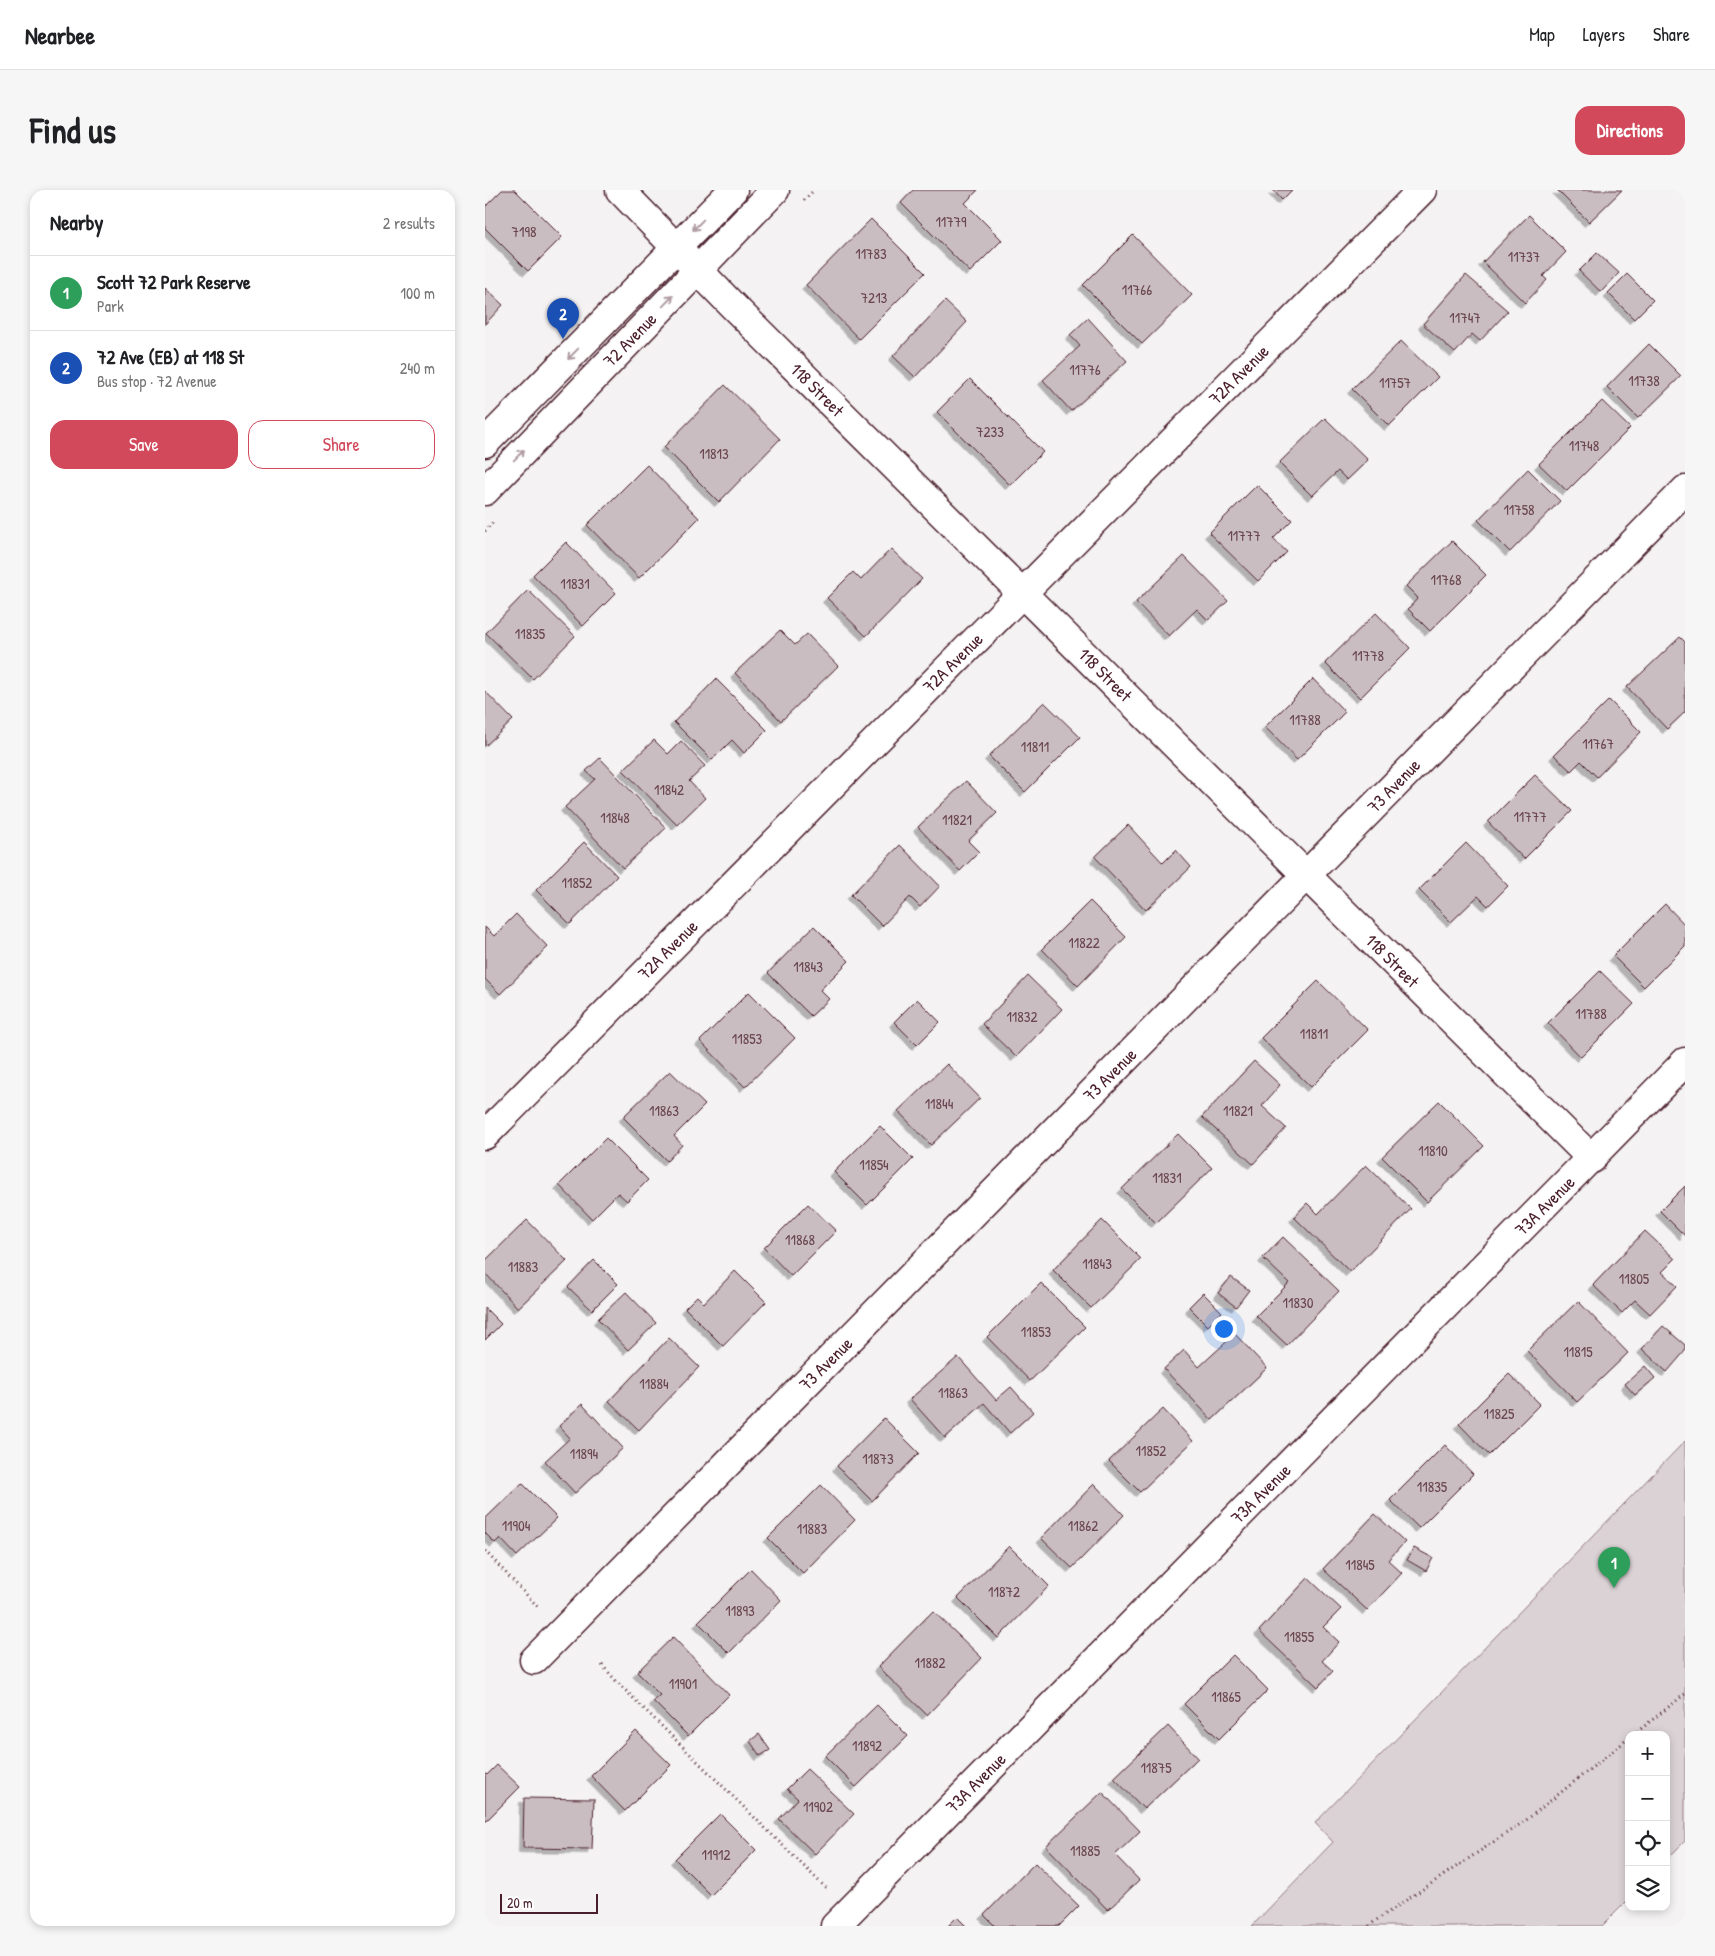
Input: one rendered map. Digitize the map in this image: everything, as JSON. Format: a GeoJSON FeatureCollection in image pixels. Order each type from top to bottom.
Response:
{"type":"FeatureCollection","features":[{"type":"Feature","properties":{"kind":"street","name":"118 Street"},"geometry":{"type":"LineString","coordinates":[[619,190],[675,248],[1592,1158]]}},
{"type":"Feature","properties":{"kind":"street","name":"72 Avenue"},"geometry":{"type":"LineString","coordinates":[[485,444],[733,190]]}},
{"type":"Feature","properties":{"kind":"street","name":"72 Avenue"},"geometry":{"type":"LineString","coordinates":[[485,490],[775,190]]}},
{"type":"Feature","properties":{"kind":"street","name":"72A Avenue"},"geometry":{"type":"LineString","coordinates":[[485,1135],[1422,190]]}},
{"type":"Feature","properties":{"kind":"street","name":"73 Avenue"},"geometry":{"type":"LineString","coordinates":[[534,1660],[1685,490]]}},
{"type":"Feature","properties":{"kind":"street","name":"73A Avenue"},"geometry":{"type":"LineString","coordinates":[[835,1926],[1685,1062]]}},
{"type":"Feature","properties":{"kind":"path"},"geometry":{"type":"LineString","coordinates":[[485,1551],[539,1608]]}},
{"type":"Feature","properties":{"kind":"path"},"geometry":{"type":"LineString","coordinates":[[603,1665],[618,1683],[832,1894]]}},
{"type":"Feature","properties":{"kind":"path"},"geometry":{"type":"LineString","coordinates":[[1638,1731],[1685,1694]]}},
{"type":"Feature","properties":{"kind":"path"},"geometry":{"type":"LineString","coordinates":[[1369,1926],[1525,1821],[1625,1741]]}},
{"type":"Feature","properties":{"kind":"shaded area"},"geometry":{"type":"Polygon","coordinates":[[[1685,1441],[1685,1841],[1670,1856],[1670,1731],[1625,1731],[1625,1903],[1602,1926],[1252,1926],[1333,1842],[1315,1823],[1685,1441]]]}},
{"type":"Feature","properties":{"kind":"building"},"geometry":{"type":"Polygon","coordinates":[[[502,190],[515,190],[562,237],[528,271],[485,228],[485,207],[502,190]]]}},
{"type":"Feature","properties":{"kind":"building"},"geometry":{"type":"Polygon","coordinates":[[[913,190],[978,190],[965,203],[1002,240],[970,272],[901,203],[913,190]]]}},
{"type":"Feature","properties":{"kind":"building"},"geometry":{"type":"Polygon","coordinates":[[[1273,190],[1292,190],[1282,200],[1273,190]]]}},
{"type":"Feature","properties":{"kind":"building"},"geometry":{"type":"Polygon","coordinates":[[[1557,190],[1622,190],[1589,222],[1557,190]]]}},
{"type":"Feature","properties":{"kind":"building"},"geometry":{"type":"Polygon","coordinates":[[[1529,215],[1566,252],[1543,276],[1547,280],[1525,303],[1483,262],[1529,215]]]}},
{"type":"Feature","properties":{"kind":"building"},"geometry":{"type":"Polygon","coordinates":[[[871,219],[925,273],[859,339],[806,285],[871,219]]]}},
{"type":"Feature","properties":{"kind":"building"},"geometry":{"type":"Polygon","coordinates":[[[1133,235],[1192,295],[1142,344],[1083,285],[1133,235]]]}},
{"type":"Feature","properties":{"kind":"building"},"geometry":{"type":"Polygon","coordinates":[[[1597,253],[1619,273],[1601,292],[1579,271],[1597,253]]]}},
{"type":"Feature","properties":{"kind":"building"},"geometry":{"type":"Polygon","coordinates":[[[1627,274],[1653,300],[1634,319],[1608,293],[1627,274]]]}},
{"type":"Feature","properties":{"kind":"building"},"geometry":{"type":"Polygon","coordinates":[[[1466,275],[1508,311],[1480,341],[1472,334],[1455,353],[1423,324],[1466,275]]]}},
{"type":"Feature","properties":{"kind":"building"},"geometry":{"type":"Polygon","coordinates":[[[485,288],[503,305],[485,324],[485,288]]]}},
{"type":"Feature","properties":{"kind":"building"},"geometry":{"type":"Polygon","coordinates":[[[945,301],[967,322],[915,377],[893,356],[945,301]]]}},
{"type":"Feature","properties":{"kind":"building"},"geometry":{"type":"Polygon","coordinates":[[[1088,318],[1127,361],[1071,411],[1043,380],[1080,346],[1070,335],[1088,318]]]}},
{"type":"Feature","properties":{"kind":"building"},"geometry":{"type":"Polygon","coordinates":[[[1401,341],[1438,377],[1389,426],[1352,389],[1401,341]]]}},
{"type":"Feature","properties":{"kind":"building"},"geometry":{"type":"Polygon","coordinates":[[[1649,344],[1681,376],[1638,418],[1607,387],[1649,344]]]}},
{"type":"Feature","properties":{"kind":"building"},"geometry":{"type":"Polygon","coordinates":[[[970,379],[1043,452],[1010,485],[937,412],[970,379]]]}},
{"type":"Feature","properties":{"kind":"building"},"geometry":{"type":"Polygon","coordinates":[[[725,385],[780,439],[719,502],[664,447],[725,385]]]}},
{"type":"Feature","properties":{"kind":"building"},"geometry":{"type":"Polygon","coordinates":[[[1602,401],[1630,428],[1567,491],[1539,464],[1602,401]]]}},
{"type":"Feature","properties":{"kind":"building"},"geometry":{"type":"Polygon","coordinates":[[[1325,418],[1368,460],[1347,480],[1338,471],[1312,496],[1279,463],[1325,418]]]}},
{"type":"Feature","properties":{"kind":"building"},"geometry":{"type":"Polygon","coordinates":[[[647,465],[699,518],[639,578],[587,525],[647,465]]]}},
{"type":"Feature","properties":{"kind":"building"},"geometry":{"type":"Polygon","coordinates":[[[1528,469],[1560,501],[1510,552],[1478,520],[1528,469]]]}},
{"type":"Feature","properties":{"kind":"building"},"geometry":{"type":"Polygon","coordinates":[[[1257,485],[1292,520],[1273,539],[1287,552],[1258,581],[1209,533],[1257,485]]]}},
{"type":"Feature","properties":{"kind":"building"},"geometry":{"type":"Polygon","coordinates":[[[1452,541],[1486,575],[1430,631],[1408,609],[1418,598],[1406,586],[1452,541]]]}},
{"type":"Feature","properties":{"kind":"building"},"geometry":{"type":"Polygon","coordinates":[[[566,542],[616,593],[583,626],[533,575],[566,542]]]}},
{"type":"Feature","properties":{"kind":"building"},"geometry":{"type":"Polygon","coordinates":[[[891,549],[922,579],[866,636],[827,598],[853,572],[861,580],[891,549]]]}},
{"type":"Feature","properties":{"kind":"building"},"geometry":{"type":"Polygon","coordinates":[[[1184,556],[1228,601],[1208,620],[1197,609],[1169,636],[1136,602],[1184,556]]]}},
{"type":"Feature","properties":{"kind":"building"},"geometry":{"type":"Polygon","coordinates":[[[528,590],[575,636],[533,679],[486,633],[528,590]]]}},
{"type":"Feature","properties":{"kind":"building"},"geometry":{"type":"Polygon","coordinates":[[[1376,613],[1410,648],[1360,698],[1325,663],[1376,613]]]}},
{"type":"Feature","properties":{"kind":"building"},"geometry":{"type":"Polygon","coordinates":[[[780,630],[795,645],[807,634],[838,666],[781,721],[735,673],[780,630]]]}},
{"type":"Feature","properties":{"kind":"building"},"geometry":{"type":"Polygon","coordinates":[[[1680,637],[1685,642],[1685,712],[1667,729],[1627,687],[1680,637]]]}},
{"type":"Feature","properties":{"kind":"building"},"geometry":{"type":"Polygon","coordinates":[[[716,679],[767,730],[744,753],[732,740],[712,760],[674,722],[716,679]]]}},
{"type":"Feature","properties":{"kind":"building"},"geometry":{"type":"Polygon","coordinates":[[[1313,679],[1345,712],[1297,760],[1265,727],[1313,679]]]}},
{"type":"Feature","properties":{"kind":"building"},"geometry":{"type":"Polygon","coordinates":[[[485,691],[513,720],[485,746],[485,691]]]}},
{"type":"Feature","properties":{"kind":"building"},"geometry":{"type":"Polygon","coordinates":[[[1609,700],[1641,732],[1597,777],[1581,761],[1571,771],[1554,755],[1609,700]]]}},
{"type":"Feature","properties":{"kind":"building"},"geometry":{"type":"Polygon","coordinates":[[[1044,702],[1080,737],[1025,792],[989,756],[1044,702]]]}},
{"type":"Feature","properties":{"kind":"building"},"geometry":{"type":"Polygon","coordinates":[[[654,740],[668,754],[681,741],[705,766],[689,781],[705,798],[677,825],[623,770],[654,740]]]}},
{"type":"Feature","properties":{"kind":"building"},"geometry":{"type":"Polygon","coordinates":[[[600,758],[666,828],[623,868],[565,807],[595,779],[586,771],[600,758]]]}},
{"type":"Feature","properties":{"kind":"building"},"geometry":{"type":"Polygon","coordinates":[[[1535,775],[1572,811],[1524,859],[1488,822],[1535,775]]]}},
{"type":"Feature","properties":{"kind":"building"},"geometry":{"type":"Polygon","coordinates":[[[966,781],[997,813],[968,841],[979,852],[960,871],[918,827],[966,781]]]}},
{"type":"Feature","properties":{"kind":"building"},"geometry":{"type":"Polygon","coordinates":[[[1128,825],[1163,863],[1176,850],[1191,867],[1146,910],[1095,857],[1128,825]]]}},
{"type":"Feature","properties":{"kind":"building"},"geometry":{"type":"Polygon","coordinates":[[[584,842],[617,876],[570,924],[536,890],[584,842]]]}},
{"type":"Feature","properties":{"kind":"building"},"geometry":{"type":"Polygon","coordinates":[[[1466,843],[1508,886],[1488,906],[1478,896],[1451,922],[1419,890],[1466,843]]]}},
{"type":"Feature","properties":{"kind":"building"},"geometry":{"type":"Polygon","coordinates":[[[900,845],[940,886],[920,907],[910,897],[882,926],[851,895],[900,845]]]}},
{"type":"Feature","properties":{"kind":"building"},"geometry":{"type":"Polygon","coordinates":[[[1090,901],[1126,937],[1078,986],[1042,949],[1090,901]]]}},
{"type":"Feature","properties":{"kind":"building"},"geometry":{"type":"Polygon","coordinates":[[[1665,904],[1685,925],[1685,946],[1644,987],[1613,956],[1665,904]]]}},
{"type":"Feature","properties":{"kind":"building"},"geometry":{"type":"Polygon","coordinates":[[[516,914],[548,947],[500,994],[485,979],[485,927],[494,936],[516,914]]]}},
{"type":"Feature","properties":{"kind":"building"},"geometry":{"type":"Polygon","coordinates":[[[814,926],[849,961],[820,990],[829,999],[811,1016],[768,973],[814,926]]]}},
{"type":"Feature","properties":{"kind":"building"},"geometry":{"type":"Polygon","coordinates":[[[1600,971],[1634,1004],[1581,1057],[1548,1023],[1600,971]]]}},
{"type":"Feature","properties":{"kind":"building"},"geometry":{"type":"Polygon","coordinates":[[[1028,976],[1062,1009],[1016,1057],[982,1024],[1028,976]]]}},
{"type":"Feature","properties":{"kind":"building"},"geometry":{"type":"Polygon","coordinates":[[[1318,981],[1368,1030],[1311,1087],[1261,1038],[1318,981]]]}},
{"type":"Feature","properties":{"kind":"building"},"geometry":{"type":"Polygon","coordinates":[[[749,992],[795,1038],[745,1087],[700,1041],[749,992]]]}},
{"type":"Feature","properties":{"kind":"building"},"geometry":{"type":"Polygon","coordinates":[[[917,999],[940,1022],[917,1045],[894,1022],[917,999]]]}},
{"type":"Feature","properties":{"kind":"building"},"geometry":{"type":"Polygon","coordinates":[[[1254,1061],[1280,1085],[1262,1106],[1286,1128],[1253,1164],[1202,1117],[1254,1061]]]}},
{"type":"Feature","properties":{"kind":"building"},"geometry":{"type":"Polygon","coordinates":[[[947,1064],[980,1098],[931,1145],[898,1111],[947,1064]]]}},
{"type":"Feature","properties":{"kind":"building"},"geometry":{"type":"Polygon","coordinates":[[[670,1071],[705,1105],[674,1136],[682,1145],[667,1161],[623,1117],[670,1071]]]}},
{"type":"Feature","properties":{"kind":"building"},"geometry":{"type":"Polygon","coordinates":[[[1439,1101],[1484,1146],[1427,1202],[1382,1157],[1439,1101]]]}},
{"type":"Feature","properties":{"kind":"building"},"geometry":{"type":"Polygon","coordinates":[[[880,1126],[913,1159],[867,1205],[834,1172],[880,1126]]]}},
{"type":"Feature","properties":{"kind":"building"},"geometry":{"type":"Polygon","coordinates":[[[1178,1134],[1212,1168],[1156,1223],[1122,1189],[1178,1134]]]}},
{"type":"Feature","properties":{"kind":"building"},"geometry":{"type":"Polygon","coordinates":[[[606,1138],[648,1180],[627,1201],[618,1193],[592,1219],[559,1185],[606,1138]]]}},
{"type":"Feature","properties":{"kind":"building"},"geometry":{"type":"Polygon","coordinates":[[[1366,1165],[1411,1209],[1350,1272],[1294,1217],[1307,1203],[1318,1214],[1366,1165]]]}},
{"type":"Feature","properties":{"kind":"building"},"geometry":{"type":"Polygon","coordinates":[[[1685,1186],[1685,1236],[1660,1211],[1685,1186]]]}},
{"type":"Feature","properties":{"kind":"building"},"geometry":{"type":"Polygon","coordinates":[[[808,1204],[836,1231],[791,1276],[764,1248],[808,1204]]]}},
{"type":"Feature","properties":{"kind":"building"},"geometry":{"type":"Polygon","coordinates":[[[527,1220],[567,1261],[518,1308],[485,1273],[485,1261],[527,1220]]]}},
{"type":"Feature","properties":{"kind":"building"},"geometry":{"type":"Polygon","coordinates":[[[1102,1220],[1141,1259],[1091,1308],[1053,1270],[1102,1220]]]}},
{"type":"Feature","properties":{"kind":"building"},"geometry":{"type":"Polygon","coordinates":[[[1645,1231],[1675,1259],[1662,1272],[1677,1286],[1650,1314],[1635,1300],[1622,1313],[1593,1285],[1645,1231]]]}},
{"type":"Feature","properties":{"kind":"building"},"geometry":{"type":"Polygon","coordinates":[[[1283,1237],[1339,1291],[1287,1345],[1256,1316],[1289,1283],[1263,1258],[1283,1237]]]}},
{"type":"Feature","properties":{"kind":"building"},"geometry":{"type":"Polygon","coordinates":[[[594,1260],[618,1284],[592,1310],[568,1287],[594,1260]]]}},
{"type":"Feature","properties":{"kind":"building"},"geometry":{"type":"Polygon","coordinates":[[[735,1271],[766,1302],[723,1346],[685,1308],[697,1296],[704,1303],[735,1271]]]}},
{"type":"Feature","properties":{"kind":"building"},"geometry":{"type":"Polygon","coordinates":[[[1231,1277],[1249,1290],[1236,1307],[1218,1293],[1231,1277]]]}},
{"type":"Feature","properties":{"kind":"building"},"geometry":{"type":"Polygon","coordinates":[[[1041,1283],[1085,1327],[1030,1381],[987,1337],[1041,1283]]]}},
{"type":"Feature","properties":{"kind":"building"},"geometry":{"type":"Polygon","coordinates":[[[626,1292],[656,1323],[628,1350],[598,1319],[626,1292]]]}},
{"type":"Feature","properties":{"kind":"building"},"geometry":{"type":"Polygon","coordinates":[[[1203,1293],[1222,1312],[1208,1326],[1189,1307],[1203,1293]]]}},
{"type":"Feature","properties":{"kind":"building"},"geometry":{"type":"Polygon","coordinates":[[[1578,1301],[1628,1353],[1577,1402],[1527,1351],[1578,1301]]]}},
{"type":"Feature","properties":{"kind":"building"},"geometry":{"type":"Polygon","coordinates":[[[485,1308],[501,1324],[485,1340],[485,1308]]]}},
{"type":"Feature","properties":{"kind":"building"},"geometry":{"type":"Polygon","coordinates":[[[1663,1326],[1685,1345],[1685,1351],[1667,1372],[1642,1349],[1663,1326]]]}},
{"type":"Feature","properties":{"kind":"building"},"geometry":{"type":"Polygon","coordinates":[[[1235,1334],[1267,1368],[1212,1420],[1164,1369],[1184,1350],[1199,1367],[1235,1334]]]}},
{"type":"Feature","properties":{"kind":"building"},"geometry":{"type":"Polygon","coordinates":[[[669,1338],[699,1367],[639,1430],[609,1401],[669,1338]]]}},
{"type":"Feature","properties":{"kind":"building"},"geometry":{"type":"Polygon","coordinates":[[[958,1357],[996,1400],[1011,1387],[1033,1412],[1010,1433],[984,1403],[945,1438],[910,1399],[958,1357]]]}},
{"type":"Feature","properties":{"kind":"building"},"geometry":{"type":"Polygon","coordinates":[[[1645,1366],[1655,1378],[1635,1395],[1625,1384],[1645,1366]]]}},
{"type":"Feature","properties":{"kind":"building"},"geometry":{"type":"Polygon","coordinates":[[[1509,1374],[1540,1404],[1489,1455],[1459,1424],[1509,1374]]]}},
{"type":"Feature","properties":{"kind":"building"},"geometry":{"type":"Polygon","coordinates":[[[582,1404],[623,1448],[575,1493],[545,1461],[570,1438],[559,1426],[582,1404]]]}},
{"type":"Feature","properties":{"kind":"building"},"geometry":{"type":"Polygon","coordinates":[[[1163,1409],[1193,1441],[1140,1492],[1109,1461],[1163,1409]]]}},
{"type":"Feature","properties":{"kind":"building"},"geometry":{"type":"Polygon","coordinates":[[[884,1418],[919,1453],[872,1501],[837,1466],[884,1418]]]}},
{"type":"Feature","properties":{"kind":"building"},"geometry":{"type":"Polygon","coordinates":[[[1445,1445],[1473,1474],[1419,1528],[1390,1500],[1445,1445]]]}},
{"type":"Feature","properties":{"kind":"building"},"geometry":{"type":"Polygon","coordinates":[[[522,1483],[557,1518],[517,1556],[500,1538],[495,1543],[485,1533],[485,1519],[522,1483]]]}},
{"type":"Feature","properties":{"kind":"building"},"geometry":{"type":"Polygon","coordinates":[[[1094,1484],[1124,1515],[1072,1568],[1041,1538],[1094,1484]]]}},
{"type":"Feature","properties":{"kind":"building"},"geometry":{"type":"Polygon","coordinates":[[[821,1485],[855,1520],[803,1573],[768,1538],[821,1485]]]}},
{"type":"Feature","properties":{"kind":"building"},"geometry":{"type":"Polygon","coordinates":[[[1375,1514],[1405,1542],[1388,1560],[1402,1573],[1367,1610],[1323,1569],[1375,1514]]]}},
{"type":"Feature","properties":{"kind":"building"},"geometry":{"type":"Polygon","coordinates":[[[1009,1546],[1049,1586],[998,1638],[958,1598],[1009,1546]]]}},
{"type":"Feature","properties":{"kind":"building"},"geometry":{"type":"Polygon","coordinates":[[[1414,1548],[1433,1558],[1426,1571],[1407,1560],[1414,1548]]]}},
{"type":"Feature","properties":{"kind":"building"},"geometry":{"type":"Polygon","coordinates":[[[751,1569],[781,1600],[729,1653],[698,1622],[751,1569]]]}},
{"type":"Feature","properties":{"kind":"building"},"geometry":{"type":"Polygon","coordinates":[[[1308,1578],[1341,1609],[1323,1627],[1339,1642],[1322,1661],[1333,1671],[1318,1687],[1259,1631],[1308,1578]]]}},
{"type":"Feature","properties":{"kind":"building"},"geometry":{"type":"Polygon","coordinates":[[[933,1611],[982,1658],[927,1715],[878,1667],[933,1611]]]}},
{"type":"Feature","properties":{"kind":"building"},"geometry":{"type":"Polygon","coordinates":[[[673,1637],[729,1695],[688,1736],[653,1701],[660,1695],[637,1672],[673,1637]]]}},
{"type":"Feature","properties":{"kind":"building"},"geometry":{"type":"Polygon","coordinates":[[[1233,1655],[1268,1690],[1219,1739],[1184,1704],[1233,1655]]]}},
{"type":"Feature","properties":{"kind":"building"},"geometry":{"type":"Polygon","coordinates":[[[877,1705],[908,1736],[856,1787],[825,1756],[877,1705]]]}},
{"type":"Feature","properties":{"kind":"building"},"geometry":{"type":"Polygon","coordinates":[[[1168,1726],[1198,1758],[1144,1809],[1114,1778],[1168,1726]]]}},
{"type":"Feature","properties":{"kind":"building"},"geometry":{"type":"Polygon","coordinates":[[[636,1731],[671,1765],[625,1811],[591,1776],[636,1731]]]}},
{"type":"Feature","properties":{"kind":"building"},"geometry":{"type":"Polygon","coordinates":[[[759,1734],[770,1750],[760,1756],[750,1741],[759,1734]]]}},
{"type":"Feature","properties":{"kind":"building"},"geometry":{"type":"Polygon","coordinates":[[[497,1765],[520,1787],[485,1822],[485,1773],[487,1775],[497,1765]]]}},
{"type":"Feature","properties":{"kind":"building"},"geometry":{"type":"Polygon","coordinates":[[[807,1769],[854,1814],[815,1854],[779,1819],[798,1799],[787,1789],[807,1769]]]}},
{"type":"Feature","properties":{"kind":"building"},"geometry":{"type":"Polygon","coordinates":[[[1102,1792],[1140,1831],[1115,1855],[1139,1880],[1108,1910],[1046,1846],[1102,1792]]]}},
{"type":"Feature","properties":{"kind":"building"},"geometry":{"type":"Polygon","coordinates":[[[524,1798],[594,1799],[592,1849],[523,1848],[524,1798]]]}},
{"type":"Feature","properties":{"kind":"building"},"geometry":{"type":"Polygon","coordinates":[[[720,1814],[756,1850],[711,1895],[675,1859],[720,1814]]]}},
{"type":"Feature","properties":{"kind":"building"},"geometry":{"type":"Polygon","coordinates":[[[1035,1863],[1079,1906],[1059,1926],[995,1926],[984,1915],[1035,1863]]]}},
{"type":"Feature","properties":{"kind":"building"},"geometry":{"type":"Polygon","coordinates":[[[957,1917],[966,1926],[948,1926],[957,1917]]]}},
{"type":"Feature","properties":{"kind":"place","name":"72 Ave (EB) at 118 St"},"geometry":{"type":"Point","coordinates":[563,339]}},
{"type":"Feature","properties":{"kind":"place","name":"Scott 72 Park Reserve"},"geometry":{"type":"Point","coordinates":[1614,1588]}}]}
